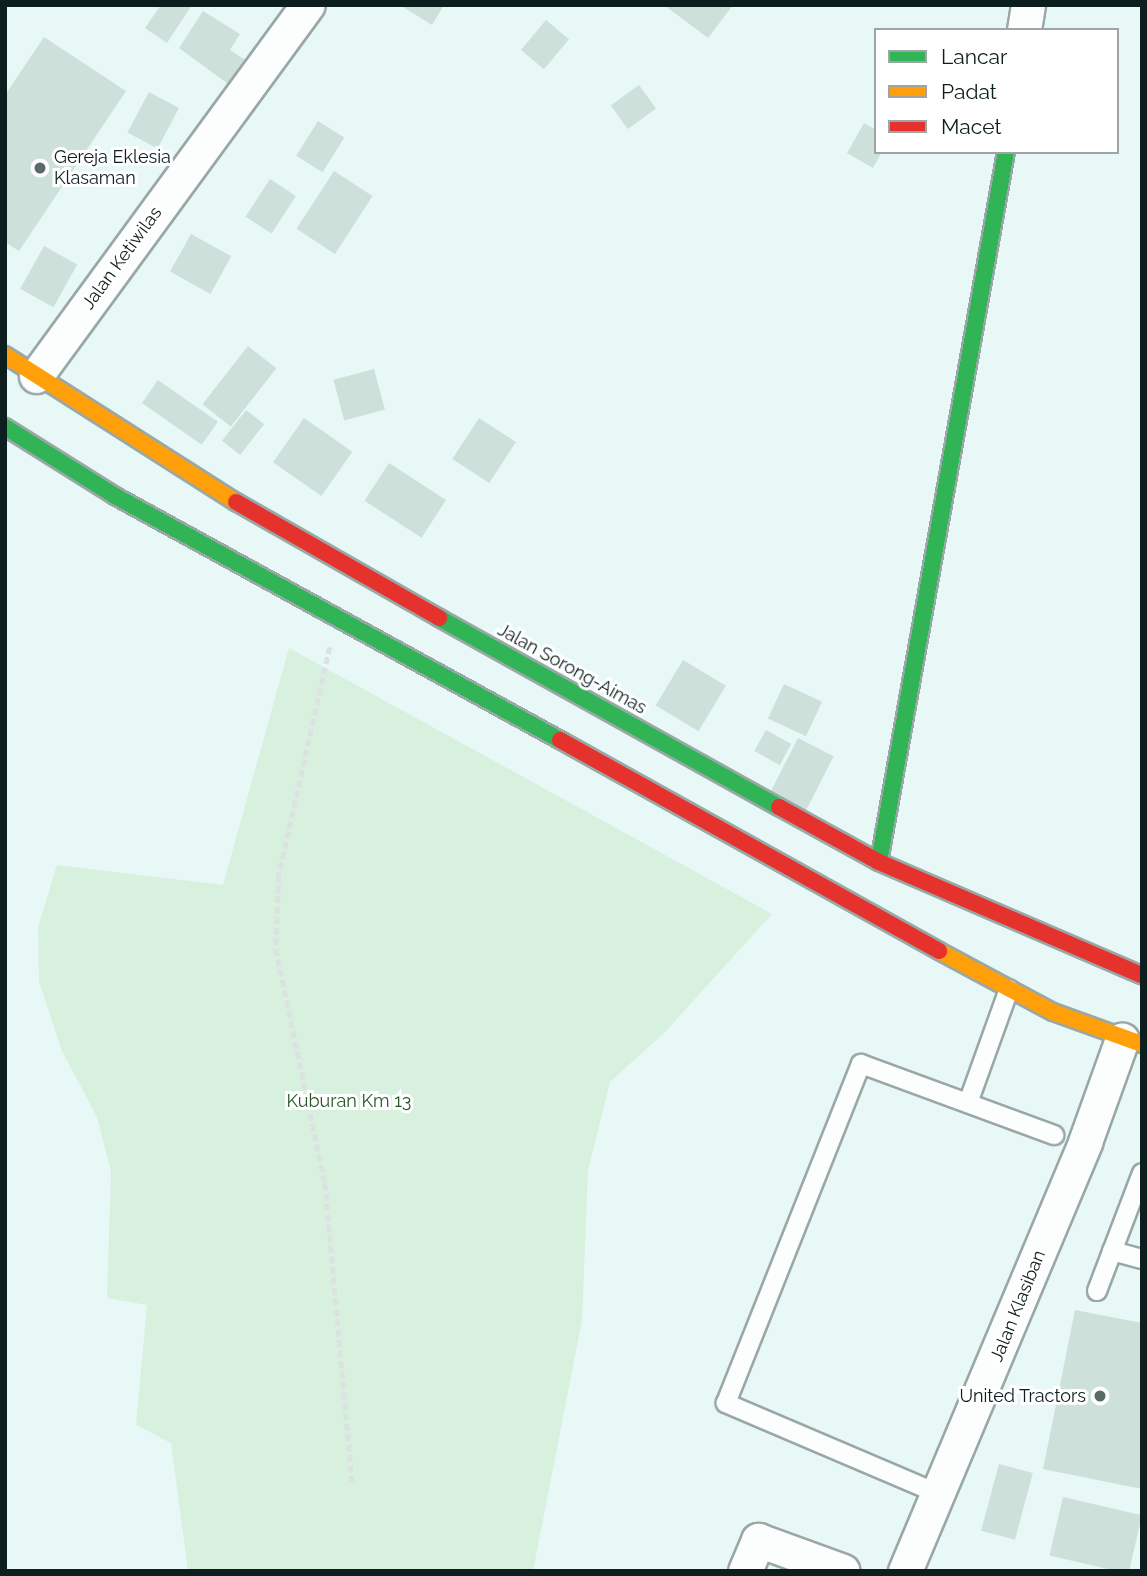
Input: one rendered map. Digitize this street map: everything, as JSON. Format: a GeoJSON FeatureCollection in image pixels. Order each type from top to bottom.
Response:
{"type":"FeatureCollection","features":[{"type":"Feature","properties":{"kind":"main road"},"geometry":{"type":"LineString","coordinates":[[879,862],[1006,154]]}},
{"type":"Feature","properties":{"kind":"main road","name":"Jalan Sorong-Aimas"},"geometry":{"type":"LineString","coordinates":[[5,355],[313,554],[879,862],[1142,975]]}},
{"type":"Feature","properties":{"kind":"main road"},"geometry":{"type":"LineString","coordinates":[[5,427],[115,496],[293,587],[338,616],[586,759],[1009,989],[1132,1041]]}},
{"type":"Feature","properties":{"kind":"street","name":"Jalan Ketiwilas"},"geometry":{"type":"LineString","coordinates":[[36,376],[307,5]]}},
{"type":"Feature","properties":{"kind":"street"},"geometry":{"type":"LineString","coordinates":[[1024,28],[1028,5]]}},
{"type":"Feature","properties":{"kind":"street","name":"Jalan Klasiban"},"geometry":{"type":"LineString","coordinates":[[905,1571],[1085,1142],[1132,1041]]}},
{"type":"Feature","properties":{"kind":"street"},"geometry":{"type":"LineString","coordinates":[[745,1571],[758,1540],[843,1571]]}},
{"type":"Feature","properties":{"kind":"lane"},"geometry":{"type":"LineString","coordinates":[[968,1103],[1009,989]]}},
{"type":"Feature","properties":{"kind":"lane"},"geometry":{"type":"LineString","coordinates":[[939,1494],[726,1403],[861,1064],[1054,1135]]}},
{"type":"Feature","properties":{"kind":"lane"},"geometry":{"type":"LineString","coordinates":[[1097,1291],[1142,1173]]}},
{"type":"Feature","properties":{"kind":"lane"},"geometry":{"type":"LineString","coordinates":[[1112,1251],[1142,1259]]}},
{"type":"Feature","properties":{"kind":"path"},"geometry":{"type":"LineString","coordinates":[[338,616],[279,875],[276,949],[325,1183],[352,1482]]}},
{"type":"Feature","properties":{"kind":"green space","name":"Kuburan Km 13"},"geometry":{"type":"Polygon","coordinates":[[[289,648],[772,914],[665,1032],[610,1082],[588,1170],[582,1320],[533,1571],[188,1571],[171,1443],[136,1425],[147,1305],[107,1298],[111,1172],[97,1117],[61,1049],[39,981],[38,927],[57,865],[223,885],[289,648]]]}},
{"type":"Feature","properties":{"kind":"building"},"geometry":{"type":"Polygon","coordinates":[[[161,5],[192,5],[167,43],[145,28],[161,5]]]}},
{"type":"Feature","properties":{"kind":"building"},"geometry":{"type":"Polygon","coordinates":[[[400,5],[444,5],[432,25],[400,5]]]}},
{"type":"Feature","properties":{"kind":"building"},"geometry":{"type":"Polygon","coordinates":[[[664,5],[733,5],[708,38],[664,5]]]}},
{"type":"Feature","properties":{"kind":"building"},"geometry":{"type":"Polygon","coordinates":[[[203,11],[240,34],[230,50],[247,61],[231,86],[179,48],[203,11]]]}},
{"type":"Feature","properties":{"kind":"building"},"geometry":{"type":"Polygon","coordinates":[[[546,20],[569,39],[544,69],[521,50],[546,20]]]}},
{"type":"Feature","properties":{"kind":"building","name":"Gereja Eklesia Klasaman"},"geometry":{"type":"Polygon","coordinates":[[[44,37],[126,91],[19,251],[5,242],[5,95],[44,37]]]}},
{"type":"Feature","properties":{"kind":"building"},"geometry":{"type":"Polygon","coordinates":[[[639,85],[656,108],[628,129],[611,106],[639,85]]]}},
{"type":"Feature","properties":{"kind":"building"},"geometry":{"type":"Polygon","coordinates":[[[149,92],[179,108],[157,149],[127,133],[149,92]]]}},
{"type":"Feature","properties":{"kind":"building"},"geometry":{"type":"Polygon","coordinates":[[[318,121],[344,137],[323,172],[296,156],[318,121]]]}},
{"type":"Feature","properties":{"kind":"building"},"geometry":{"type":"Polygon","coordinates":[[[864,123],[874,129],[874,154],[881,154],[873,168],[847,153],[864,123]]]}},
{"type":"Feature","properties":{"kind":"building"},"geometry":{"type":"Polygon","coordinates":[[[334,171],[373,196],[335,254],[296,229],[334,171]]]}},
{"type":"Feature","properties":{"kind":"building"},"geometry":{"type":"Polygon","coordinates":[[[270,179],[296,196],[271,234],[245,217],[270,179]]]}},
{"type":"Feature","properties":{"kind":"building"},"geometry":{"type":"Polygon","coordinates":[[[191,234],[231,256],[210,294],[170,272],[191,234]]]}},
{"type":"Feature","properties":{"kind":"building"},"geometry":{"type":"Polygon","coordinates":[[[44,246],[77,264],[53,307],[20,289],[44,246]]]}},
{"type":"Feature","properties":{"kind":"building"},"geometry":{"type":"Polygon","coordinates":[[[248,346],[276,368],[231,426],[202,404],[248,346]]]}},
{"type":"Feature","properties":{"kind":"building"},"geometry":{"type":"Polygon","coordinates":[[[374,369],[385,410],[344,420],[333,380],[374,369]]]}},
{"type":"Feature","properties":{"kind":"building"},"geometry":{"type":"Polygon","coordinates":[[[158,380],[218,422],[202,445],[142,403],[158,380]]]}},
{"type":"Feature","properties":{"kind":"building"},"geometry":{"type":"Polygon","coordinates":[[[246,410],[264,424],[240,455],[222,441],[246,410]]]}},
{"type":"Feature","properties":{"kind":"building"},"geometry":{"type":"Polygon","coordinates":[[[304,418],[352,452],[321,496],[273,462],[304,418]]]}},
{"type":"Feature","properties":{"kind":"building"},"geometry":{"type":"Polygon","coordinates":[[[479,418],[516,442],[489,483],[452,459],[479,418]]]}},
{"type":"Feature","properties":{"kind":"building"},"geometry":{"type":"Polygon","coordinates":[[[389,463],[446,500],[422,538],[364,501],[389,463]]]}},
{"type":"Feature","properties":{"kind":"building"},"geometry":{"type":"Polygon","coordinates":[[[683,660],[726,686],[699,731],[656,705],[683,660]]]}},
{"type":"Feature","properties":{"kind":"building"},"geometry":{"type":"Polygon","coordinates":[[[784,684],[822,702],[806,736],[768,718],[784,684]]]}},
{"type":"Feature","properties":{"kind":"building"},"geometry":{"type":"Polygon","coordinates":[[[766,730],[791,744],[780,765],[754,751],[766,730]]]}},
{"type":"Feature","properties":{"kind":"building"},"geometry":{"type":"Polygon","coordinates":[[[798,738],[834,756],[805,813],[769,795],[798,738]]]}},
{"type":"Feature","properties":{"kind":"building","name":"United Tractors"},"geometry":{"type":"Polygon","coordinates":[[[1075,1310],[1142,1323],[1142,1489],[1043,1469],[1075,1310]]]}},
{"type":"Feature","properties":{"kind":"building"},"geometry":{"type":"Polygon","coordinates":[[[999,1464],[1033,1473],[1015,1540],[981,1531],[999,1464]]]}},
{"type":"Feature","properties":{"kind":"building"},"geometry":{"type":"Polygon","coordinates":[[[1063,1497],[1142,1515],[1129,1571],[1117,1571],[1050,1555],[1063,1497]]]}},
{"type":"Feature","properties":{"kind":"traffic: fast"},"geometry":{"type":"LineString","coordinates":[[879,862],[1006,154]]}},
{"type":"Feature","properties":{"kind":"traffic: fast"},"geometry":{"type":"LineString","coordinates":[[5,427],[115,496],[560,740]]}},
{"type":"Feature","properties":{"kind":"traffic: fast"},"geometry":{"type":"LineString","coordinates":[[439,618],[779,807]]}},
{"type":"Feature","properties":{"kind":"traffic: slow"},"geometry":{"type":"LineString","coordinates":[[5,355],[236,502]]}},
{"type":"Feature","properties":{"kind":"traffic: slow"},"geometry":{"type":"LineString","coordinates":[[939,951],[1053,1012],[1142,1044]]}},
{"type":"Feature","properties":{"kind":"traffic: jam"},"geometry":{"type":"LineString","coordinates":[[236,502],[439,618]]}},
{"type":"Feature","properties":{"kind":"traffic: jam"},"geometry":{"type":"LineString","coordinates":[[560,740],[939,951]]}},
{"type":"Feature","properties":{"kind":"traffic: jam"},"geometry":{"type":"LineString","coordinates":[[779,807],[879,862],[1142,975]]}},
{"type":"Feature","properties":{"kind":"place","name":"Gereja Eklesia Klasaman"},"geometry":{"type":"Point","coordinates":[40,168]}},
{"type":"Feature","properties":{"kind":"place","name":"United Tractors"},"geometry":{"type":"Point","coordinates":[1100,1396]}}]}
